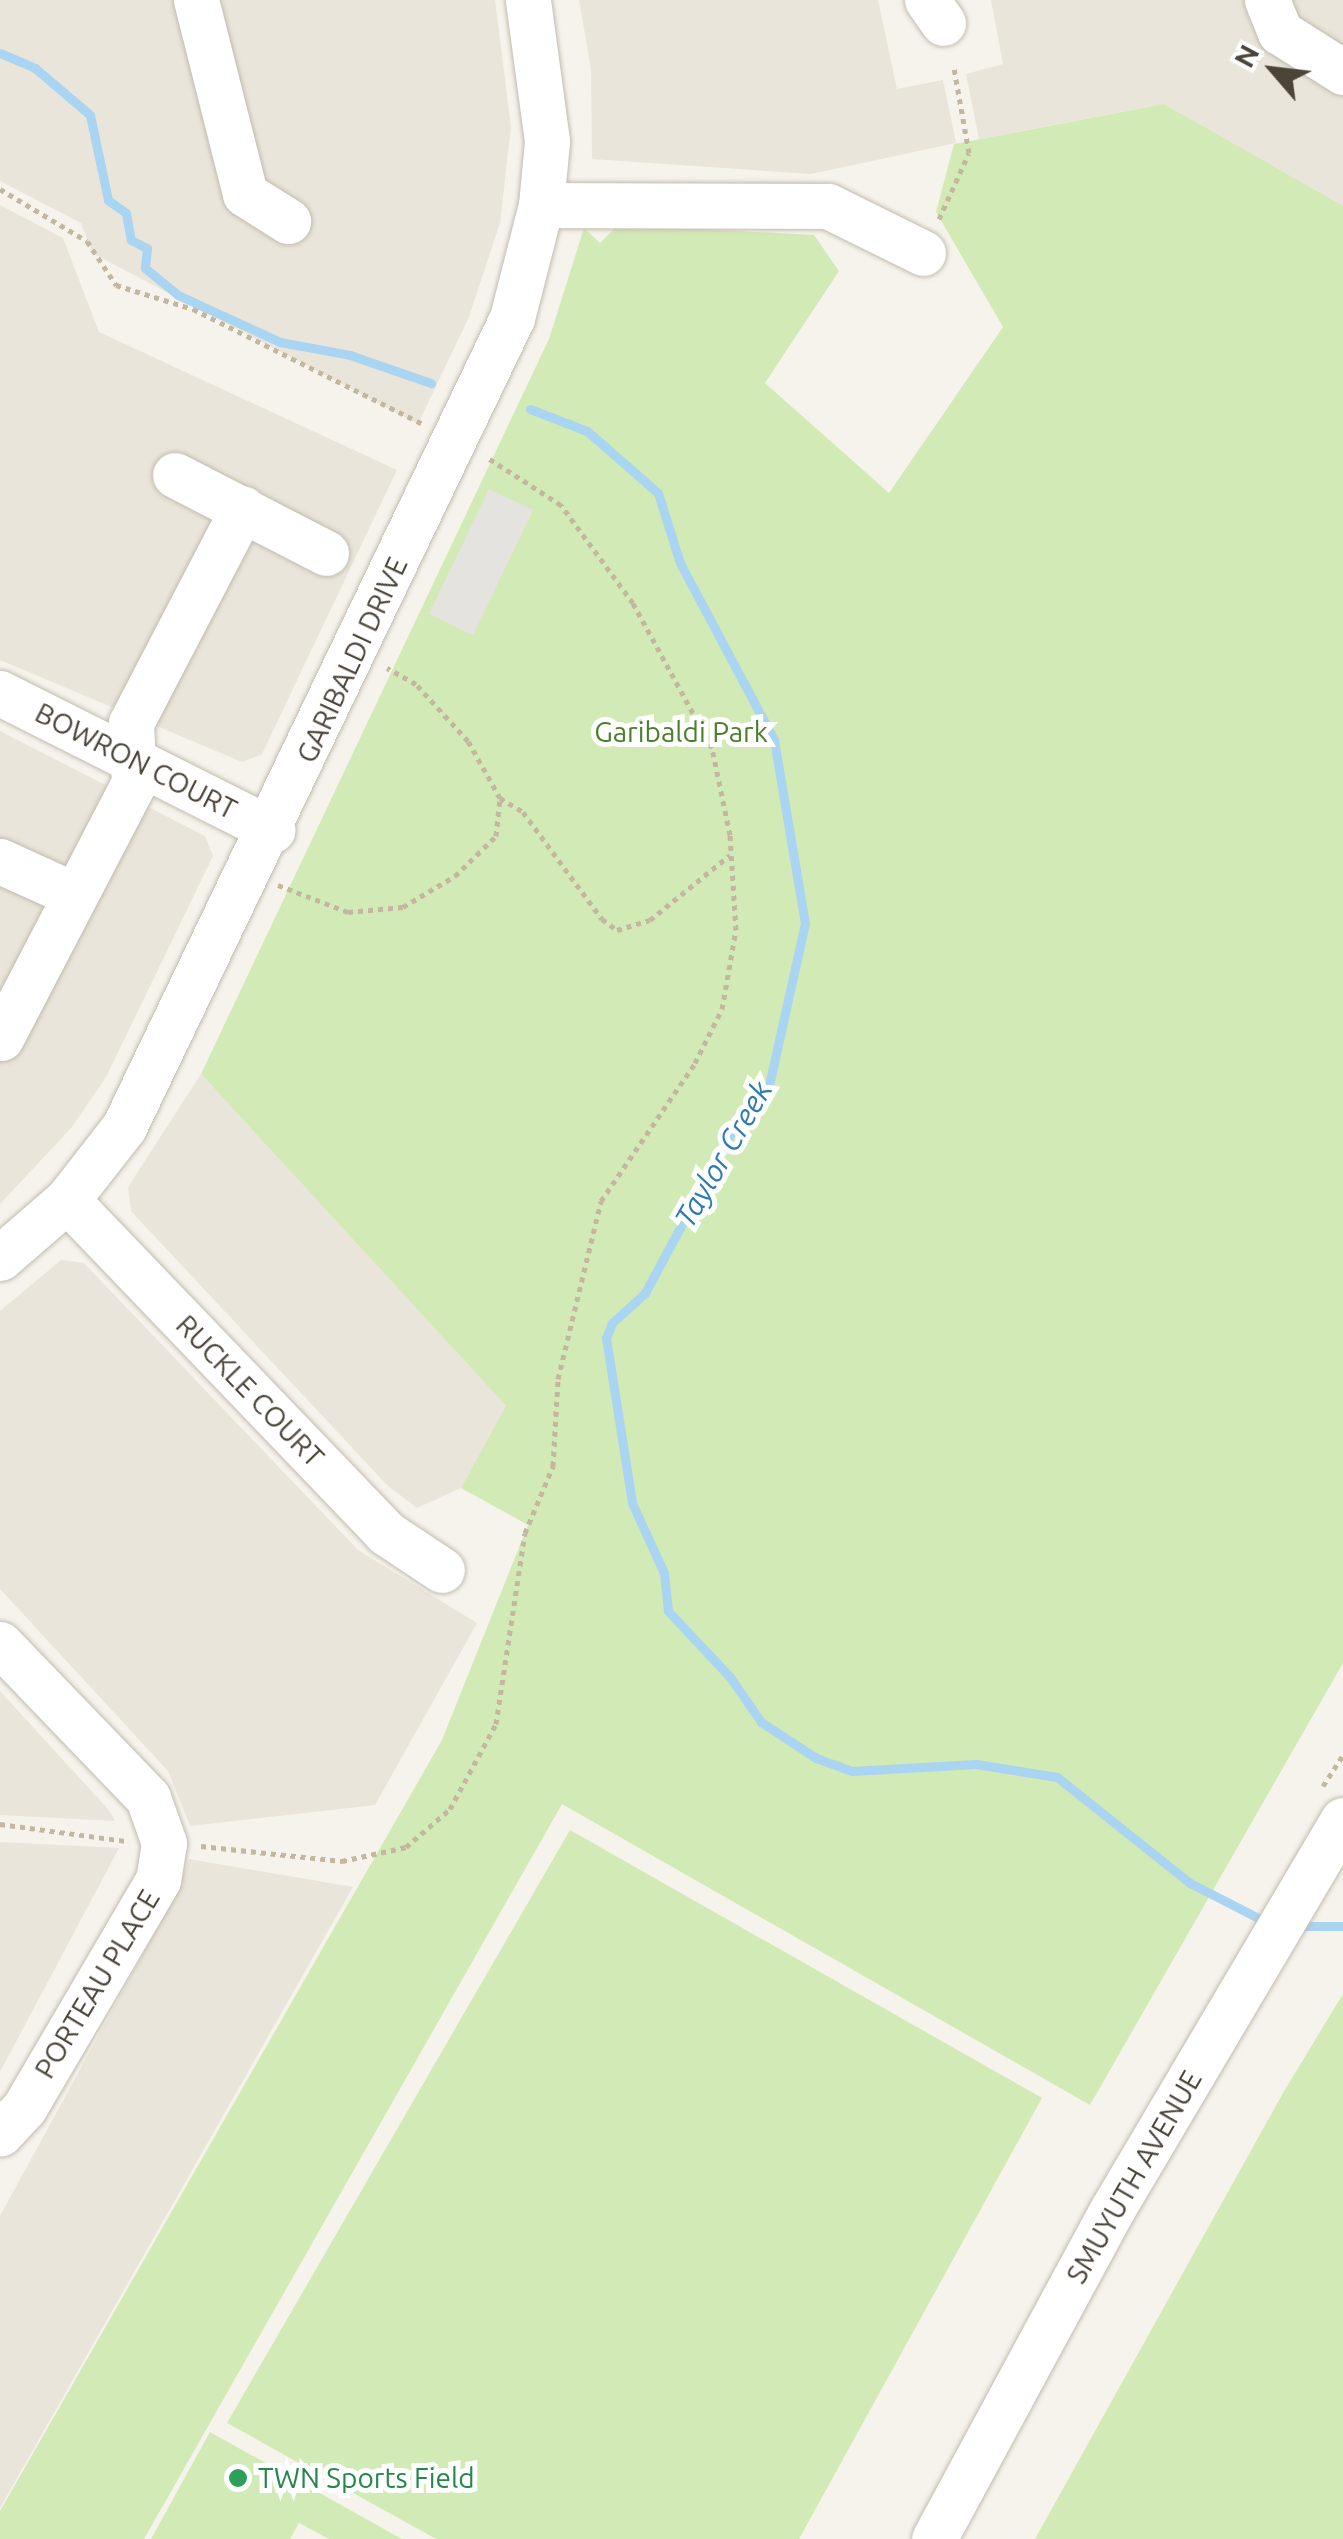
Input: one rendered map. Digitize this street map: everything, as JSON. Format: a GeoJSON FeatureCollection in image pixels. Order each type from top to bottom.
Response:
{"type":"FeatureCollection","features":[{"type":"Feature","properties":{"kind":"street"},"geometry":{"type":"LineString","coordinates":[[196,0],[245,194],[288,221]]}},
{"type":"Feature","properties":{"kind":"street","name":"GARIBALDI DRIVE"},"geometry":{"type":"LineString","coordinates":[[0,1258],[67,1200],[124,1127],[272,830],[512,318],[542,204],[544,97],[528,0]]}},
{"type":"Feature","properties":{"kind":"street"},"geometry":{"type":"LineString","coordinates":[[1267,0],[1280,32],[1343,72]]}},
{"type":"Feature","properties":{"kind":"street"},"geometry":{"type":"LineString","coordinates":[[542,204],[828,206],[923,253]]}},
{"type":"Feature","properties":{"kind":"street"},"geometry":{"type":"LineString","coordinates":[[174,475],[326,552]]}},
{"type":"Feature","properties":{"kind":"street"},"geometry":{"type":"LineString","coordinates":[[1,1038],[134,783],[131,722],[243,508]]}},
{"type":"Feature","properties":{"kind":"street","name":"BOWRON COURT"},"geometry":{"type":"LineString","coordinates":[[0,693],[272,830]]}},
{"type":"Feature","properties":{"kind":"street"},"geometry":{"type":"LineString","coordinates":[[0,861],[75,896]]}},
{"type":"Feature","properties":{"kind":"street","name":"RUCKLE COURT"},"geometry":{"type":"LineString","coordinates":[[67,1200],[386,1533],[442,1570]]}},
{"type":"Feature","properties":{"kind":"street"},"geometry":{"type":"LineString","coordinates":[[0,1644],[148,1798],[164,1843]]}},
{"type":"Feature","properties":{"kind":"street","name":"SMUYUTH AVENUE"},"geometry":{"type":"LineString","coordinates":[[934,2539],[1066,2291],[1233,2009],[1335,1800]]}},
{"type":"Feature","properties":{"kind":"street","name":"PORTEAU PLACE"},"geometry":{"type":"LineString","coordinates":[[0,2134],[24,2108],[158,1880],[164,1843]]}},
{"type":"Feature","properties":{"kind":"path"},"geometry":{"type":"LineString","coordinates":[[923,253],[969,153],[954,68]]}},
{"type":"Feature","properties":{"kind":"path"},"geometry":{"type":"LineString","coordinates":[[0,189],[87,241],[116,285],[192,310],[430,427]]}},
{"type":"Feature","properties":{"kind":"path"},"geometry":{"type":"LineString","coordinates":[[0,1824],[79,1839],[164,1843],[342,1861],[406,1847],[450,1809],[496,1724],[525,1533],[552,1466],[558,1379],[601,1201],[695,1063],[722,1009],[736,930],[730,856],[712,748],[633,603],[561,505],[477,452]]}},
{"type":"Feature","properties":{"kind":"path"},"geometry":{"type":"LineString","coordinates":[[275,884],[348,912],[404,907],[484,851],[503,816],[500,798],[446,714],[416,684],[380,664]]}},
{"type":"Feature","properties":{"kind":"path"},"geometry":{"type":"LineString","coordinates":[[500,798],[524,812],[602,920],[617,930],[650,920],[730,856]]}},
{"type":"Feature","properties":{"kind":"path"},"geometry":{"type":"LineString","coordinates":[[1335,1800],[1343,1755]]}},
{"type":"Feature","properties":{"kind":"shaded area"},"geometry":{"type":"Polygon","coordinates":[[[0,0],[495,0],[511,127],[500,223],[469,317],[418,424],[92,253],[81,223],[0,181],[0,0]]]}},
{"type":"Feature","properties":{"kind":"shaded area"},"geometry":{"type":"Polygon","coordinates":[[[579,0],[878,0],[897,89],[943,80],[956,143],[811,174],[592,159],[591,69],[579,0]]]}},
{"type":"Feature","properties":{"kind":"shaded area"},"geometry":{"type":"Polygon","coordinates":[[[991,0],[1343,0],[1343,208],[1164,104],[979,139],[966,74],[1003,64],[991,0]]]}},
{"type":"Feature","properties":{"kind":"shaded area"},"geometry":{"type":"Polygon","coordinates":[[[0,205],[63,238],[99,332],[397,470],[262,754],[242,762],[0,660],[0,205]]]}},
{"type":"Feature","properties":{"kind":"shaded area"},"geometry":{"type":"Polygon","coordinates":[[[489,489],[533,510],[473,635],[429,614],[489,489]]]}},
{"type":"Feature","properties":{"kind":"shaded area"},"geometry":{"type":"Polygon","coordinates":[[[0,731],[205,836],[213,856],[106,1077],[72,1127],[0,1204],[0,731]]]}},
{"type":"Feature","properties":{"kind":"shaded area"},"geometry":{"type":"Polygon","coordinates":[[[201,1074],[507,1407],[461,1488],[417,1508],[387,1485],[131,1211],[128,1187],[201,1074]]]}},
{"type":"Feature","properties":{"kind":"shaded area"},"geometry":{"type":"Polygon","coordinates":[[[61,1260],[84,1263],[358,1550],[477,1623],[375,1805],[190,1826],[168,1771],[0,1589],[0,1311],[61,1260]]]}},
{"type":"Feature","properties":{"kind":"shaded area"},"geometry":{"type":"Polygon","coordinates":[[[0,1691],[108,1809],[115,1821],[0,1815],[0,1691]]]}},
{"type":"Feature","properties":{"kind":"shaded area"},"geometry":{"type":"Polygon","coordinates":[[[0,1842],[119,1848],[0,2072],[0,1842]]]}},
{"type":"Feature","properties":{"kind":"shaded area"},"geometry":{"type":"Polygon","coordinates":[[[189,1859],[353,1887],[0,2508],[0,2216],[178,1890],[189,1859]]]}},
{"type":"Feature","properties":{"kind":"green space","name":"Garibaldi Park"},"geometry":{"type":"Polygon","coordinates":[[[1164,104],[1343,206],[1343,1663],[1090,2105],[562,1804],[144,2539],[0,2539],[0,2511],[442,1740],[528,1525],[461,1488],[506,1406],[201,1074],[549,339],[584,228],[600,243],[618,225],[814,235],[839,271],[765,383],[889,493],[1003,327],[936,212],[954,144],[1164,104]]]}},
{"type":"Feature","properties":{"kind":"green space"},"geometry":{"type":"Polygon","coordinates":[[[570,1830],[1042,2098],[799,2539],[436,2539],[227,2423],[570,1830]]]}},
{"type":"Feature","properties":{"kind":"green space"},"geometry":{"type":"Polygon","coordinates":[[[1343,1994],[1343,2539],[1035,2539],[1283,2093],[1343,1994]]]}},
{"type":"Feature","properties":{"kind":"green space","name":"TWN Sports Field"},"geometry":{"type":"Polygon","coordinates":[[[210,2432],[402,2539],[329,2539],[299,2523],[290,2539],[151,2539],[210,2432]]]}},
{"type":"Feature","properties":{"kind":"waterway","name":"Taylor Creek"},"geometry":{"type":"LineString","coordinates":[[0,53],[35,68],[90,115],[108,200],[126,213],[131,240],[147,248],[145,268],[178,295],[280,342],[350,355],[431,383]]}},
{"type":"Feature","properties":{"kind":"waterway","name":"Taylor Creek"},"geometry":{"type":"LineString","coordinates":[[530,409],[587,431],[658,493],[680,563],[774,740],[805,923],[769,1086],[731,1133],[645,1293],[612,1323],[606,1338],[632,1503],[664,1573],[668,1611],[730,1677],[761,1722],[816,1758],[852,1771],[976,1764],[1057,1777],[1190,1883],[1266,1922]]}},
{"type":"Feature","properties":{"kind":"waterway"},"geometry":{"type":"LineString","coordinates":[[1296,1926],[1343,1926]]}},
{"type":"Feature","properties":{"kind":"place","name":"TWN Sports Field"},"geometry":{"type":"Point","coordinates":[238,2478]}}]}
